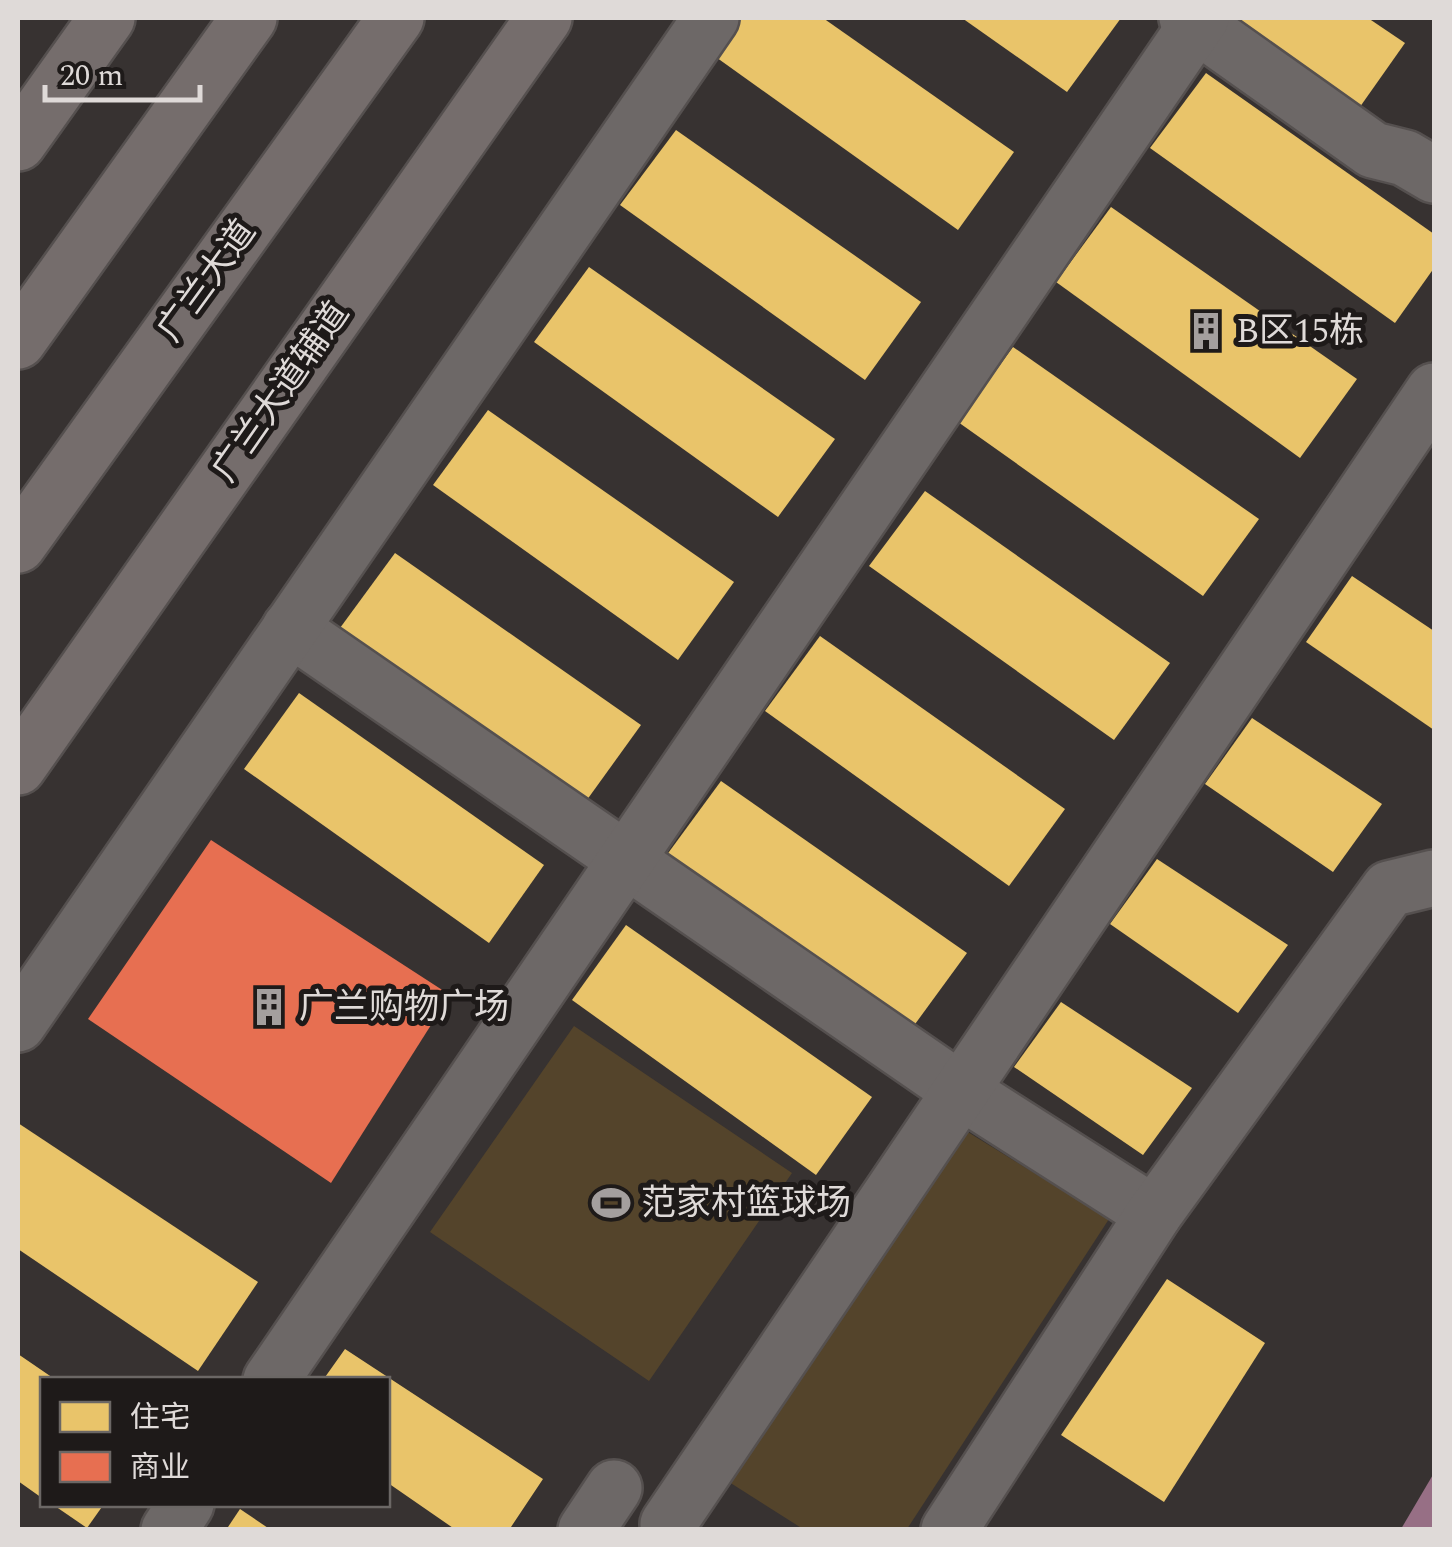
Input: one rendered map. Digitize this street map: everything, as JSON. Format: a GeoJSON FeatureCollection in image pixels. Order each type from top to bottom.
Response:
{"type":"FeatureCollection","features":[{"type":"Feature","properties":{"kind":"main road"},"geometry":{"type":"LineString","coordinates":[[18,143],[107,18]]}},
{"type":"Feature","properties":{"kind":"main road"},"geometry":{"type":"LineString","coordinates":[[18,341],[249,18]]}},
{"type":"Feature","properties":{"kind":"main road","name":"广兰大道"},"geometry":{"type":"LineString","coordinates":[[18,545],[396,18]]}},
{"type":"Feature","properties":{"kind":"main road","name":"广兰大道辅道"},"geometry":{"type":"LineString","coordinates":[[18,766],[544,18]]}},
{"type":"Feature","properties":{"kind":"street"},"geometry":{"type":"LineString","coordinates":[[18,1024],[711,18]]}},
{"type":"Feature","properties":{"kind":"street"},"geometry":{"type":"LineString","coordinates":[[273,1377],[1195,20],[1373,150],[1404,158],[1434,175]]}},
{"type":"Feature","properties":{"kind":"street"},"geometry":{"type":"LineString","coordinates":[[668,1524],[1434,391]]}},
{"type":"Feature","properties":{"kind":"street"},"geometry":{"type":"LineString","coordinates":[[290,628],[961,1091],[1154,1214]]}},
{"type":"Feature","properties":{"kind":"street"},"geometry":{"type":"LineString","coordinates":[[948,1530],[1154,1214],[1389,889],[1434,878]]}},
{"type":"Feature","properties":{"kind":"street"},"geometry":{"type":"LineString","coordinates":[[170,1530],[184,1507]]}},
{"type":"Feature","properties":{"kind":"shaded area","name":"范家村篮球场"},"geometry":{"type":"Polygon","coordinates":[[[574,1026],[792,1173],[649,1381],[430,1232],[574,1026]]]}},
{"type":"Feature","properties":{"kind":"shaded area"},"geometry":{"type":"Polygon","coordinates":[[[958,1126],[1109,1219],[907,1529],[803,1529],[718,1475],[958,1126]]]}},
{"type":"Feature","properties":{"kind":"shaded area"},"geometry":{"type":"Polygon","coordinates":[[[1434,1473],[1434,1529],[1401,1529],[1434,1473]]]}},
{"type":"Feature","properties":{"kind":"building: 住宅"},"geometry":{"type":"Polygon","coordinates":[[[741,18],[823,18],[1014,152],[958,230],[713,55],[741,18]]]}},
{"type":"Feature","properties":{"kind":"building: 住宅"},"geometry":{"type":"Polygon","coordinates":[[[962,18],[1121,18],[1067,92],[962,18]]]}},
{"type":"Feature","properties":{"kind":"building: 住宅"},"geometry":{"type":"Polygon","coordinates":[[[1243,18],[1368,18],[1405,43],[1350,121],[1230,36],[1243,18]]]}},
{"type":"Feature","properties":{"kind":"building: 住宅"},"geometry":{"type":"Polygon","coordinates":[[[1206,73],[1434,234],[1434,268],[1395,323],[1150,148],[1206,73]]]}},
{"type":"Feature","properties":{"kind":"building: 住宅"},"geometry":{"type":"Polygon","coordinates":[[[676,130],[921,302],[865,380],[620,205],[676,130]]]}},
{"type":"Feature","properties":{"kind":"building: 住宅","name":"B区15栋"},"geometry":{"type":"Polygon","coordinates":[[[1111,207],[1357,379],[1300,458],[1056,282],[1111,207]]]}},
{"type":"Feature","properties":{"kind":"building: 住宅"},"geometry":{"type":"Polygon","coordinates":[[[589,267],[835,439],[778,517],[534,342],[589,267]]]}},
{"type":"Feature","properties":{"kind":"building: 住宅"},"geometry":{"type":"Polygon","coordinates":[[[1013,347],[1259,519],[1203,596],[958,422],[1013,347]]]}},
{"type":"Feature","properties":{"kind":"building: 住宅"},"geometry":{"type":"Polygon","coordinates":[[[488,410],[734,582],[678,660],[433,485],[488,410]]]}},
{"type":"Feature","properties":{"kind":"building: 住宅"},"geometry":{"type":"Polygon","coordinates":[[[925,491],[1170,663],[1114,740],[869,566],[925,491]]]}},
{"type":"Feature","properties":{"kind":"building: 住宅"},"geometry":{"type":"Polygon","coordinates":[[[395,553],[641,725],[584,804],[340,628],[395,553]]]}},
{"type":"Feature","properties":{"kind":"building: 住宅"},"geometry":{"type":"Polygon","coordinates":[[[1352,576],[1434,631],[1434,730],[1306,642],[1352,576]]]}},
{"type":"Feature","properties":{"kind":"building: 住宅"},"geometry":{"type":"Polygon","coordinates":[[[820,636],[1065,809],[1009,886],[765,711],[820,636]]]}},
{"type":"Feature","properties":{"kind":"building: 住宅"},"geometry":{"type":"Polygon","coordinates":[[[299,693],[544,865],[489,943],[244,769],[299,693]]]}},
{"type":"Feature","properties":{"kind":"building: 住宅"},"geometry":{"type":"Polygon","coordinates":[[[1252,718],[1382,804],[1333,872],[1205,784],[1252,718]]]}},
{"type":"Feature","properties":{"kind":"building: 住宅"},"geometry":{"type":"Polygon","coordinates":[[[721,781],[967,953],[910,1031],[666,856],[721,781]]]}},
{"type":"Feature","properties":{"kind":"building: 住宅"},"geometry":{"type":"Polygon","coordinates":[[[1157,859],[1288,945],[1238,1013],[1110,924],[1157,859]]]}},
{"type":"Feature","properties":{"kind":"building: 住宅"},"geometry":{"type":"Polygon","coordinates":[[[626,925],[872,1097],[816,1175],[572,1000],[626,925]]]}},
{"type":"Feature","properties":{"kind":"building: 住宅"},"geometry":{"type":"Polygon","coordinates":[[[1061,1002],[1192,1088],[1143,1155],[1014,1067],[1061,1002]]]}},
{"type":"Feature","properties":{"kind":"building: 住宅"},"geometry":{"type":"Polygon","coordinates":[[[18,1123],[258,1282],[198,1371],[18,1249],[18,1123]]]}},
{"type":"Feature","properties":{"kind":"building: 住宅"},"geometry":{"type":"Polygon","coordinates":[[[1167,1279],[1265,1343],[1164,1502],[1061,1435],[1167,1279]]]}},
{"type":"Feature","properties":{"kind":"building: 住宅"},"geometry":{"type":"Polygon","coordinates":[[[345,1349],[388,1377],[325,1377],[345,1349]]]}},
{"type":"Feature","properties":{"kind":"building: 住宅"},"geometry":{"type":"Polygon","coordinates":[[[18,1354],[52,1377],[40,1377],[40,1497],[18,1481],[18,1354]]]}},
{"type":"Feature","properties":{"kind":"building: 住宅"},"geometry":{"type":"Polygon","coordinates":[[[390,1379],[543,1479],[509,1530],[456,1530],[390,1484],[390,1379]]]}},
{"type":"Feature","properties":{"kind":"building: 住宅"},"geometry":{"type":"Polygon","coordinates":[[[56,1507],[102,1507],[87,1528],[56,1507]]]}},
{"type":"Feature","properties":{"kind":"building: 住宅"},"geometry":{"type":"Polygon","coordinates":[[[240,1509],[271,1530],[226,1530],[240,1509]]]}},
{"type":"Feature","properties":{"kind":"building: 商业","name":"广兰购物广场"},"geometry":{"type":"Polygon","coordinates":[[[211,840],[450,995],[331,1183],[88,1019],[211,840]]]}},
{"type":"Feature","properties":{"kind":"place","name":"B区15栋"},"geometry":{"type":"Point","coordinates":[1206,331]}},
{"type":"Feature","properties":{"kind":"place","name":"广兰购物广场"},"geometry":{"type":"Point","coordinates":[269,1007]}},
{"type":"Feature","properties":{"kind":"place","name":"范家村篮球场"},"geometry":{"type":"Point","coordinates":[611,1203]}}]}
